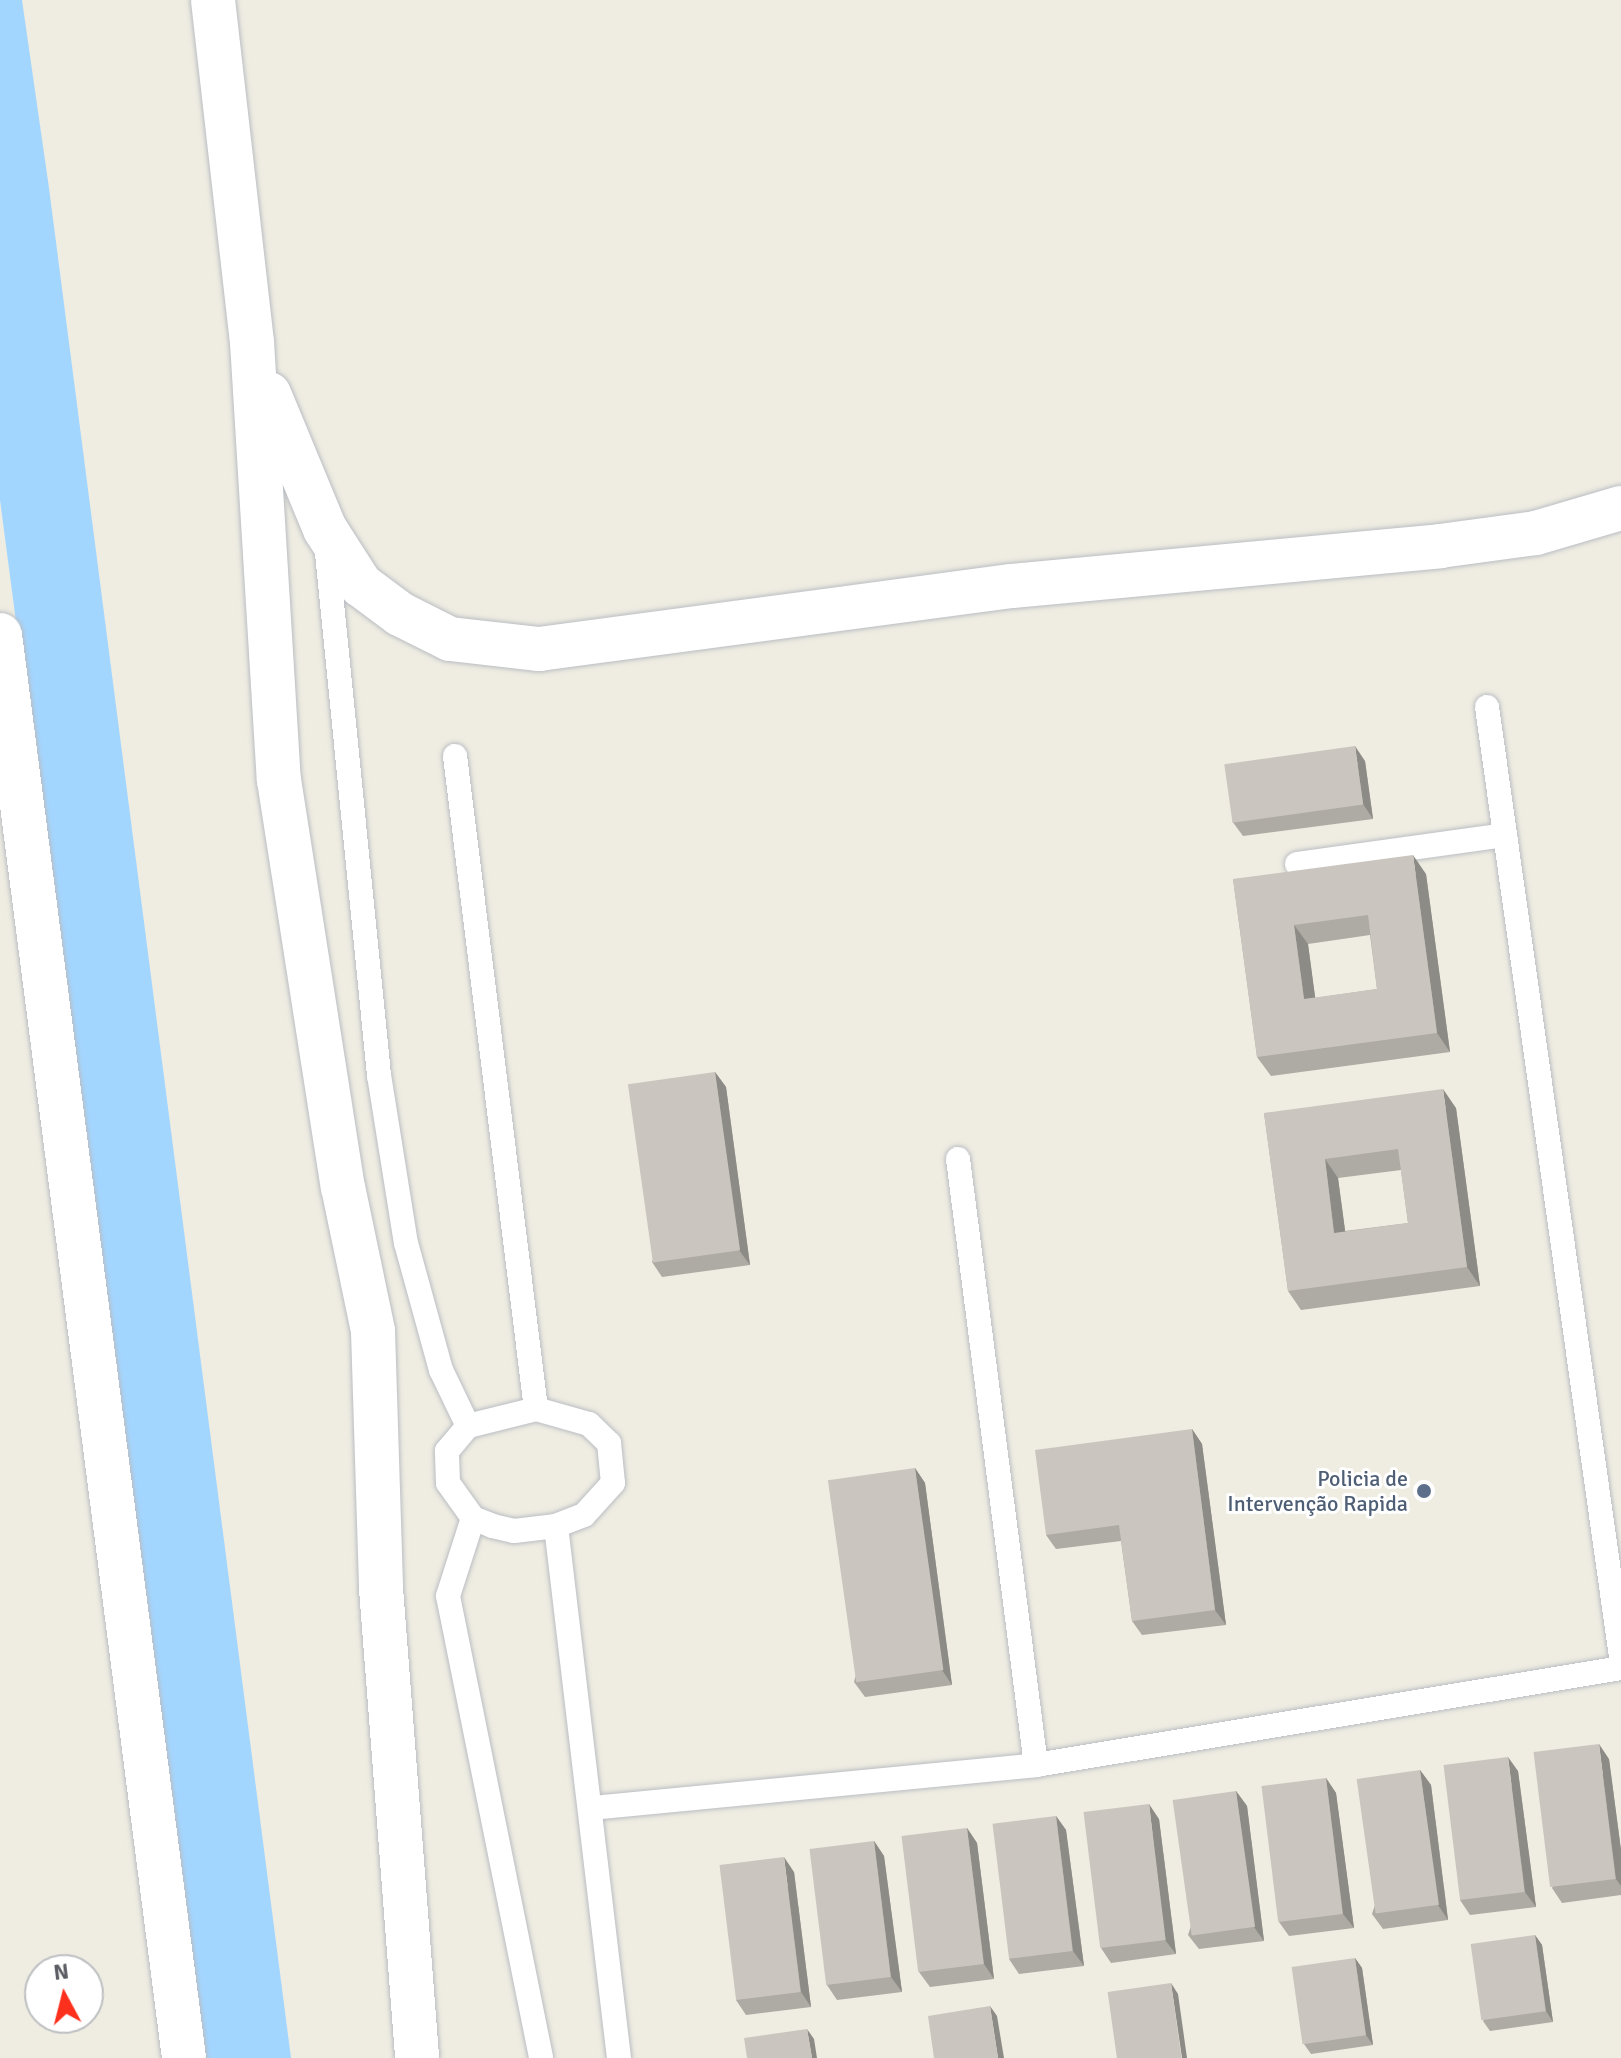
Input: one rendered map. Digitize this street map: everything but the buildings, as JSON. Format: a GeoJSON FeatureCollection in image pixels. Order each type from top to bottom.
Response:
{"type":"FeatureCollection","features":[{"type":"Feature","properties":{"kind":"street"},"geometry":{"type":"LineString","coordinates":[[213,0],[252,342],[279,780],[343,1187],[373,1331],[381,1588],[417,2058]]}},
{"type":"Feature","properties":{"kind":"street"},"geometry":{"type":"LineString","coordinates":[[252,342],[283,434],[325,529],[361,585],[400,614],[450,639],[539,649],[1012,586],[1440,546],[1536,533],[1621,508]]}},
{"type":"Feature","properties":{"kind":"street"},"geometry":{"type":"LineString","coordinates":[[0,635],[184,2058]]}},
{"type":"Feature","properties":{"kind":"lane"},"geometry":{"type":"LineString","coordinates":[[325,529],[379,1075],[406,1243],[441,1370],[468,1426]]}},
{"type":"Feature","properties":{"kind":"lane"},"geometry":{"type":"LineString","coordinates":[[1487,707],[1621,1657]]}},
{"type":"Feature","properties":{"kind":"lane"},"geometry":{"type":"LineString","coordinates":[[455,756],[536,1409]]}},
{"type":"Feature","properties":{"kind":"lane"},"geometry":{"type":"LineString","coordinates":[[1297,864],[1505,835]]}},
{"type":"Feature","properties":{"kind":"lane"},"geometry":{"type":"LineString","coordinates":[[958,1159],[1036,1765]]}},
{"type":"Feature","properties":{"kind":"lane"},"geometry":{"type":"LineString","coordinates":[[536,1409],[589,1424],[609,1443],[614,1463],[613,1483],[602,1501],[556,1526],[514,1531],[473,1518],[458,1502],[444,1465],[447,1451],[468,1426],[536,1409]]}},
{"type":"Feature","properties":{"kind":"lane"},"geometry":{"type":"LineString","coordinates":[[473,1518],[448,1596],[541,2058]]}},
{"type":"Feature","properties":{"kind":"lane"},"geometry":{"type":"LineString","coordinates":[[556,1526],[592,1808],[619,2058]]}},
{"type":"Feature","properties":{"kind":"lane"},"geometry":{"type":"LineString","coordinates":[[592,1808],[1036,1765],[1621,1668]]}},
{"type":"Feature","properties":{"kind":"water"},"geometry":{"type":"Polygon","coordinates":[[[0,0],[22,0],[49,188],[291,2058],[205,2058],[0,500],[0,0]]]}},
{"type":"Feature","properties":{"kind":"place","name":"Policia de Intervenção Rapida"},"geometry":{"type":"Point","coordinates":[1424,1491]}}]}
